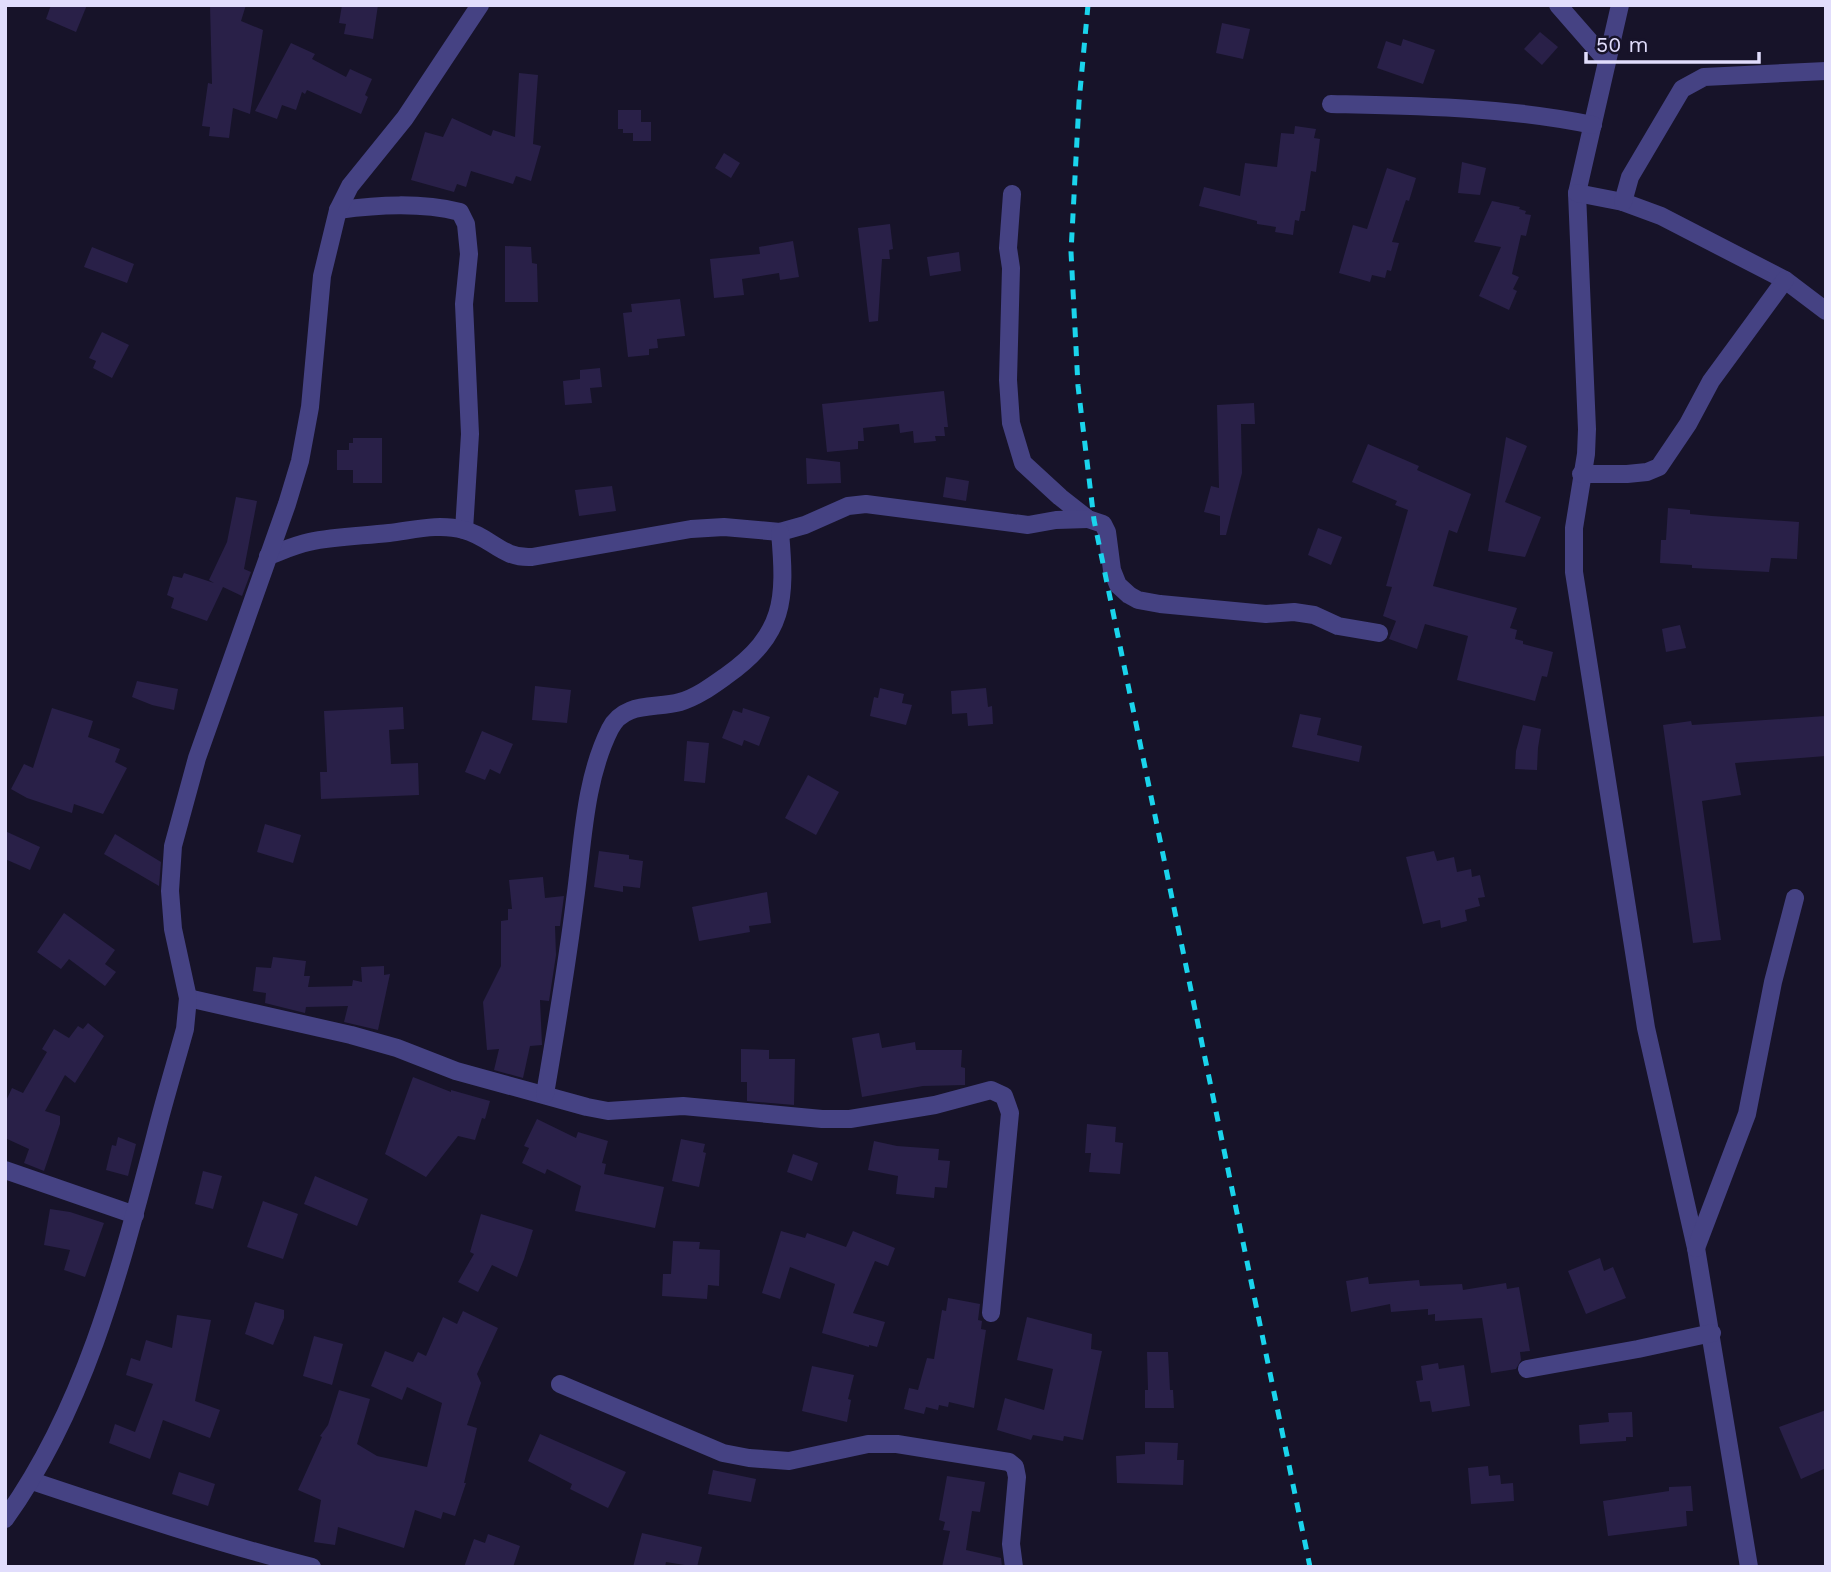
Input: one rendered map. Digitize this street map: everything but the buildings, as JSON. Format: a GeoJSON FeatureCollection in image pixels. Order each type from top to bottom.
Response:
{"type":"FeatureCollection","features":[{"type":"Feature","properties":{"kind":"street"},"geometry":{"type":"LineString","coordinates":[[5,1519],[32,1481],[88,1363],[135,1215],[185,1029],[188,998],[173,929],[170,891],[173,846],[197,758],[300,461],[310,407],[322,276],[338,210],[350,186],[405,118],[480,5]]}},
{"type":"Feature","properties":{"kind":"street"},"geometry":{"type":"LineString","coordinates":[[1558,5],[1606,61]]}},
{"type":"Feature","properties":{"kind":"street"},"geometry":{"type":"LineString","coordinates":[[1620,5],[1577,193],[1587,429],[1586,454],[1574,528],[1574,572],[1646,1028],[1696,1248],[1749,1567]]}},
{"type":"Feature","properties":{"kind":"street"},"geometry":{"type":"LineString","coordinates":[[1623,202],[1630,177],[1682,89],[1690,83],[1704,77],[1826,71]]}},
{"type":"Feature","properties":{"kind":"street"},"geometry":{"type":"LineString","coordinates":[[1331,104],[1444,106],[1546,115],[1593,125]]}},
{"type":"Feature","properties":{"kind":"street"},"geometry":{"type":"LineString","coordinates":[[1577,193],[1623,202],[1661,216],[1785,280],[1826,311]]}},
{"type":"Feature","properties":{"kind":"street"},"geometry":{"type":"LineString","coordinates":[[1012,194],[1008,248],[1011,268],[1008,380],[1011,423],[1023,463],[1088,519],[1102,524],[1107,532],[1112,570],[1118,585],[1138,600],[1266,614],[1294,612],[1314,615],[1338,626],[1379,634]]}},
{"type":"Feature","properties":{"kind":"street"},"geometry":{"type":"LineString","coordinates":[[338,210],[373,205],[446,209],[460,212],[466,224],[469,254],[464,304],[470,434],[464,530]]}},
{"type":"Feature","properties":{"kind":"street"},"geometry":{"type":"LineString","coordinates":[[1581,474],[1627,474],[1647,472],[1659,467],[1688,424],[1711,381],[1785,280]]}},
{"type":"Feature","properties":{"kind":"street"},"geometry":{"type":"LineString","coordinates":[[268,556],[307,542],[442,526],[482,537],[508,555],[519,558],[560,554],[611,542],[691,529],[724,527],[780,532],[805,525],[848,506],[866,504],[1028,525],[1056,520],[1088,519]]}},
{"type":"Feature","properties":{"kind":"street"},"geometry":{"type":"LineString","coordinates":[[545,1094],[571,935],[591,782],[610,728],[620,714],[636,708],[690,699],[739,666],[764,642],[774,626],[781,604],[783,570],[780,532]]}},
{"type":"Feature","properties":{"kind":"street"},"geometry":{"type":"LineString","coordinates":[[1696,1248],[1746,1114],[1773,982],[1795,898]]}},
{"type":"Feature","properties":{"kind":"street"},"geometry":{"type":"LineString","coordinates":[[188,998],[351,1035],[397,1048],[456,1071],[608,1111],[683,1106],[822,1119],[850,1119],[935,1105],[992,1090],[1004,1096],[1010,1113],[991,1313]]}},
{"type":"Feature","properties":{"kind":"street"},"geometry":{"type":"LineString","coordinates":[[5,1170],[135,1215]]}},
{"type":"Feature","properties":{"kind":"street"},"geometry":{"type":"LineString","coordinates":[[1527,1369],[1712,1333]]}},
{"type":"Feature","properties":{"kind":"street"},"geometry":{"type":"LineString","coordinates":[[560,1384],[723,1453],[749,1458],[789,1461],[868,1444],[897,1444],[1009,1462],[1015,1467],[1017,1477],[1012,1544],[1014,1567]]}},
{"type":"Feature","properties":{"kind":"street"},"geometry":{"type":"LineString","coordinates":[[32,1481],[251,1552],[312,1567]]}},
{"type":"Feature","properties":{"kind":"railway"},"geometry":{"type":"LineString","coordinates":[[1088,5],[1079,102],[1071,252],[1078,386],[1094,520],[1310,1567]]}}]}
